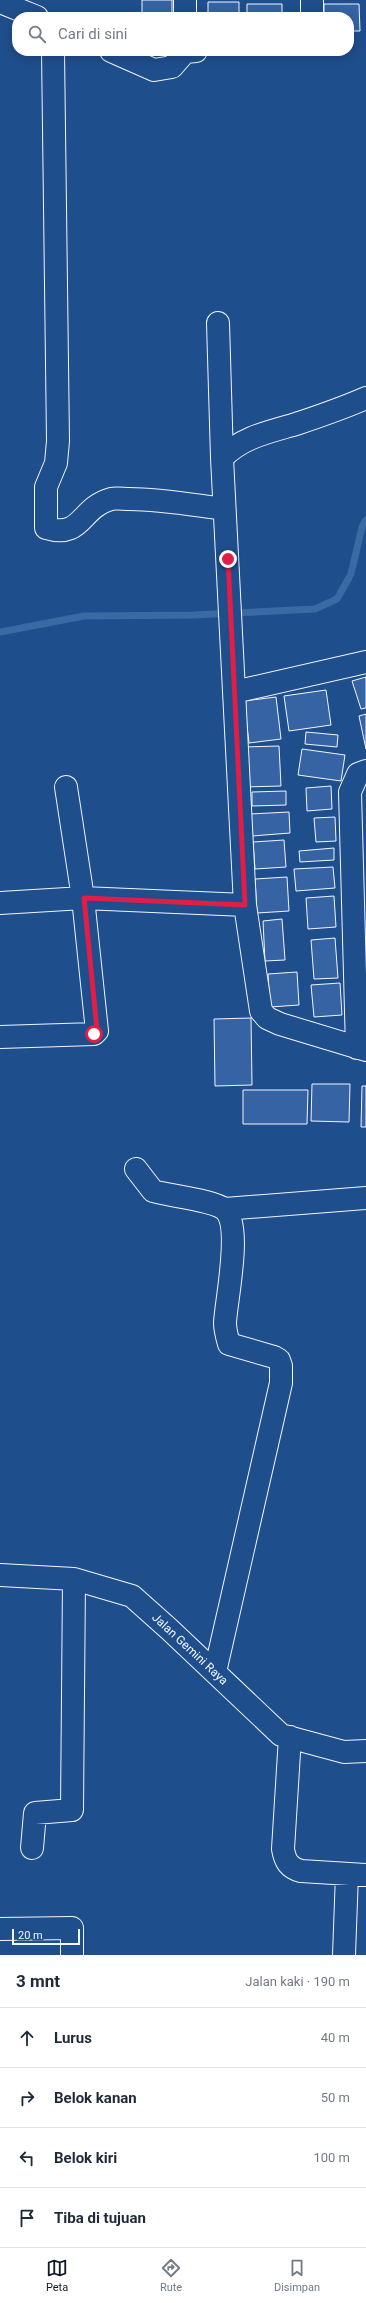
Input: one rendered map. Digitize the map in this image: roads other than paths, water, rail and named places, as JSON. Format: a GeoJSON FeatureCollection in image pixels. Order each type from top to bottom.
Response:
{"type":"FeatureCollection","features":[{"type":"Feature","properties":{"kind":"street"},"geometry":{"type":"LineString","coordinates":[[185,0],[185,12]]}},
{"type":"Feature","properties":{"kind":"street"},"geometry":{"type":"LineString","coordinates":[[312,0],[312,12]]}},
{"type":"Feature","properties":{"kind":"street"},"geometry":{"type":"LineString","coordinates":[[0,2],[28,9]]}},
{"type":"Feature","properties":{"kind":"street"},"geometry":{"type":"LineString","coordinates":[[53,56],[58,441],[56,463],[46,487],[46,528],[59,532],[71,530],[89,511],[111,499],[143,499],[224,509]]}},
{"type":"Feature","properties":{"kind":"street"},"geometry":{"type":"LineString","coordinates":[[122,56],[154,70],[172,67],[184,56]]}},
{"type":"Feature","properties":{"kind":"street"},"geometry":{"type":"LineString","coordinates":[[218,323],[224,509],[228,559],[245,905],[261,1012],[267,1018],[280,1024],[362,1049],[350,792],[358,774],[366,771]]}},
{"type":"Feature","properties":{"kind":"street"},"geometry":{"type":"LineString","coordinates":[[222,458],[231,448],[249,438],[339,410],[366,398]]}},
{"type":"Feature","properties":{"kind":"street"},"geometry":{"type":"LineString","coordinates":[[234,692],[366,662]]}},
{"type":"Feature","properties":{"kind":"street"},"geometry":{"type":"LineString","coordinates":[[0,1037],[94,1034],[97,1032],[84,898],[66,787]]}},
{"type":"Feature","properties":{"kind":"street"},"geometry":{"type":"LineString","coordinates":[[0,903],[84,898],[245,905]]}},
{"type":"Feature","properties":{"kind":"street"},"geometry":{"type":"LineString","coordinates":[[136,1169],[153,1191],[213,1204],[225,1209],[366,1198]]}},
{"type":"Feature","properties":{"kind":"street"},"geometry":{"type":"LineString","coordinates":[[215,1672],[280,1382],[281,1366],[279,1360],[274,1357],[229,1344],[225,1324],[233,1238],[231,1219],[225,1209]]}},
{"type":"Feature","properties":{"kind":"street","name":"Jalan Gemini Raya"},"geometry":{"type":"LineString","coordinates":[[0,1575],[74,1579],[132,1596],[281,1735],[344,1752],[366,1751]]}},
{"type":"Feature","properties":{"kind":"street"},"geometry":{"type":"LineString","coordinates":[[32,1848],[35,1813],[72,1810],[74,1579]]}},
{"type":"Feature","properties":{"kind":"street"},"geometry":{"type":"LineString","coordinates":[[290,1737],[284,1857],[294,1869],[357,1875],[344,1955]]}},
{"type":"Feature","properties":{"kind":"street"},"geometry":{"type":"LineString","coordinates":[[0,1929],[72,1928],[72,1955]]}},
{"type":"Feature","properties":{"kind":"waterway"},"geometry":{"type":"LineString","coordinates":[[0,632],[84,616],[194,615],[315,609],[337,599],[351,574],[362,527],[366,520]]}}]}
